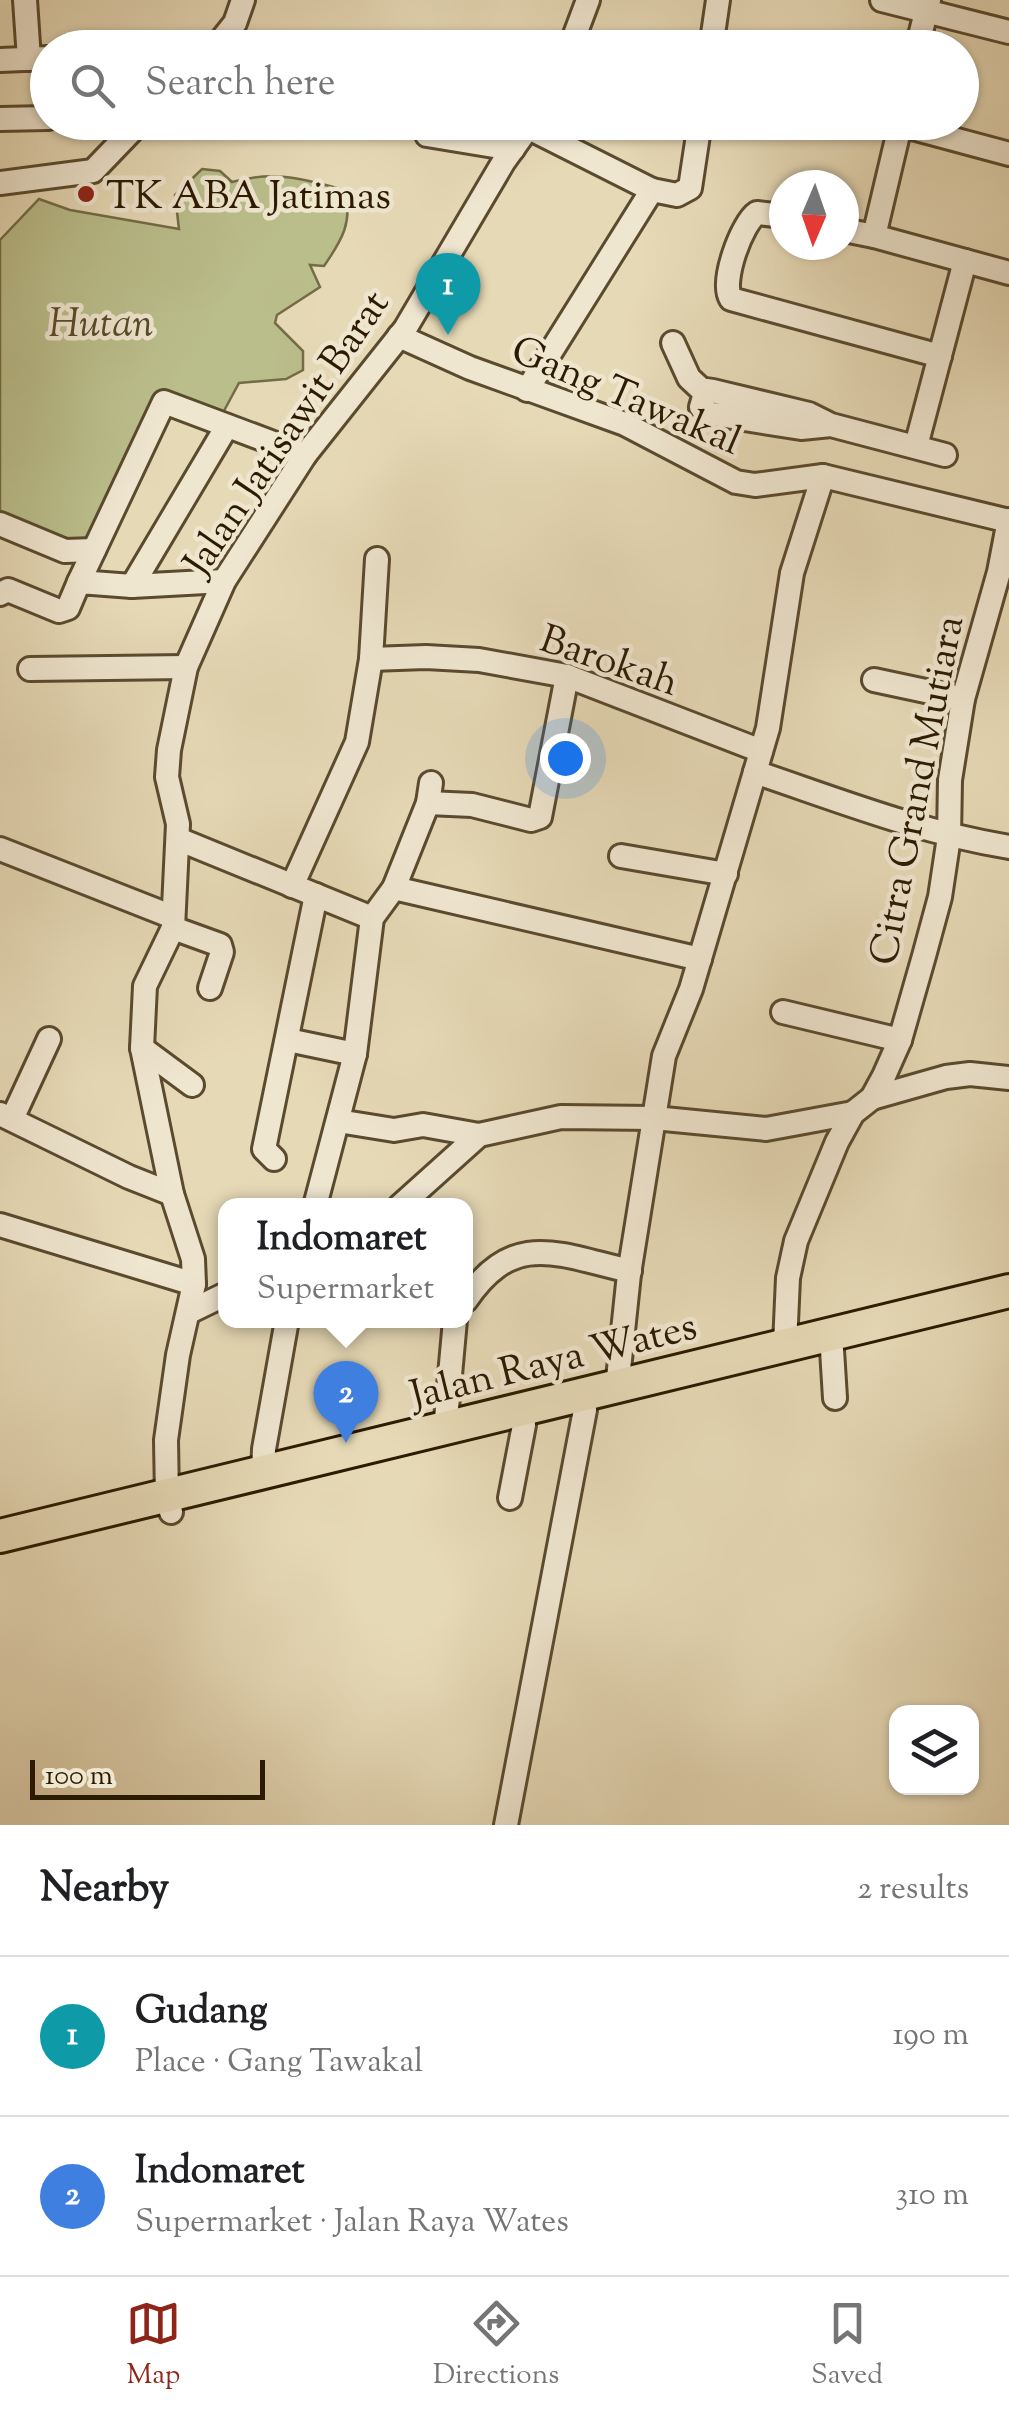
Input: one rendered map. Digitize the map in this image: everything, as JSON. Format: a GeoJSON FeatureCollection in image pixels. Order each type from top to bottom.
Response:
{"type":"FeatureCollection","features":[{"type":"Feature","properties":{"kind":"highway","name":"Jalan Raya Wates"},"geometry":{"type":"LineString","coordinates":[[0,1552],[263,1472],[1009,1291]]}},
{"type":"Feature","properties":{"kind":"highway","name":"Jalan Raya Wates"},"geometry":{"type":"LineString","coordinates":[[0,1536],[168,1504],[524,1425],[1009,1307]]}},
{"type":"Feature","properties":{"kind":"street"},"geometry":{"type":"LineString","coordinates":[[25,0],[32,30]]}},
{"type":"Feature","properties":{"kind":"street"},"geometry":{"type":"LineString","coordinates":[[230,30],[244,0]]}},
{"type":"Feature","properties":{"kind":"street"},"geometry":{"type":"LineString","coordinates":[[577,30],[588,0]]}},
{"type":"Feature","properties":{"kind":"street"},"geometry":{"type":"LineString","coordinates":[[714,30],[718,0]]}},
{"type":"Feature","properties":{"kind":"street"},"geometry":{"type":"LineString","coordinates":[[882,0],[927,6],[1009,32]]}},
{"type":"Feature","properties":{"kind":"street"},"geometry":{"type":"LineString","coordinates":[[0,60],[30,58]]}},
{"type":"Feature","properties":{"kind":"street"},"geometry":{"type":"LineString","coordinates":[[0,119],[30,118]]}},
{"type":"Feature","properties":{"kind":"street"},"geometry":{"type":"LineString","coordinates":[[0,183],[93,172],[123,140]]}},
{"type":"Feature","properties":{"kind":"street"},"geometry":{"type":"LineString","coordinates":[[458,140],[513,149]]}},
{"type":"Feature","properties":{"kind":"street","name":"Jalan Jatisawit Barat"},"geometry":{"type":"LineString","coordinates":[[168,1504],[166,1440],[194,1284],[193,1259],[172,1194],[142,1048],[144,986],[173,922],[178,824],[168,777],[169,750],[186,667],[224,581],[306,455],[399,336],[520,140]]}},
{"type":"Feature","properties":{"kind":"street"},"geometry":{"type":"LineString","coordinates":[[559,140],[652,190],[677,195],[690,188],[697,140]]}},
{"type":"Feature","properties":{"kind":"street"},"geometry":{"type":"LineString","coordinates":[[874,236],[894,140]]}},
{"type":"Feature","properties":{"kind":"street"},"geometry":{"type":"LineString","coordinates":[[958,140],[1009,154]]}},
{"type":"Feature","properties":{"kind":"street"},"geometry":{"type":"LineString","coordinates":[[526,390],[585,302],[652,190]]}},
{"type":"Feature","properties":{"kind":"street"},"geometry":{"type":"LineString","coordinates":[[769,212],[754,214],[744,226],[726,284],[730,298],[940,356]]}},
{"type":"Feature","properties":{"kind":"street"},"geometry":{"type":"LineString","coordinates":[[859,233],[1009,273]]}},
{"type":"Feature","properties":{"kind":"street"},"geometry":{"type":"LineString","coordinates":[[916,446],[965,261]]}},
{"type":"Feature","properties":{"kind":"street","name":"Gang Tawakal"},"geometry":{"type":"LineString","coordinates":[[399,336],[526,390],[625,424],[736,482],[755,484],[823,476],[1008,529]]}},
{"type":"Feature","properties":{"kind":"street"},"geometry":{"type":"LineString","coordinates":[[673,343],[689,378],[704,392],[701,407],[707,413],[801,428],[832,425],[945,455]]}},
{"type":"Feature","properties":{"kind":"street"},"geometry":{"type":"LineString","coordinates":[[0,594],[8,590],[58,610],[68,608],[160,404],[168,401],[306,455]]}},
{"type":"Feature","properties":{"kind":"street"},"geometry":{"type":"LineString","coordinates":[[132,586],[227,426]]}},
{"type":"Feature","properties":{"kind":"street"},"geometry":{"type":"LineString","coordinates":[[616,1388],[664,1056],[700,959],[768,728],[792,573],[823,476]]}},
{"type":"Feature","properties":{"kind":"street"},"geometry":{"type":"LineString","coordinates":[[0,524],[65,551],[94,550]]}},
{"type":"Feature","properties":{"kind":"street","name":"Citra Grand Mutiara"},"geometry":{"type":"LineString","coordinates":[[785,1345],[788,1278],[796,1241],[852,1113],[872,1098],[900,1040],[940,897],[950,780],[963,699],[1008,529]]}},
{"type":"Feature","properties":{"kind":"street"},"geometry":{"type":"LineString","coordinates":[[292,886],[357,742],[372,659],[377,559]]}},
{"type":"Feature","properties":{"kind":"street"},"geometry":{"type":"LineString","coordinates":[[79,582],[132,586],[224,581]]}},
{"type":"Feature","properties":{"kind":"street","name":"Barokah"},"geometry":{"type":"LineString","coordinates":[[372,659],[479,660],[567,676],[758,762]]}},
{"type":"Feature","properties":{"kind":"street"},"geometry":{"type":"LineString","coordinates":[[30,668],[186,667]]}},
{"type":"Feature","properties":{"kind":"street"},"geometry":{"type":"LineString","coordinates":[[318,1198],[355,1054],[372,918],[394,888],[429,793],[530,820],[543,813],[567,676]]}},
{"type":"Feature","properties":{"kind":"street"},"geometry":{"type":"LineString","coordinates":[[874,680],[963,699]]}},
{"type":"Feature","properties":{"kind":"street"},"geometry":{"type":"LineString","coordinates":[[758,762],[870,814],[948,837],[1009,847]]}},
{"type":"Feature","properties":{"kind":"street"},"geometry":{"type":"LineString","coordinates":[[178,840],[372,918]]}},
{"type":"Feature","properties":{"kind":"street"},"geometry":{"type":"LineString","coordinates":[[0,849],[220,945],[222,952],[210,988]]}},
{"type":"Feature","properties":{"kind":"street"},"geometry":{"type":"LineString","coordinates":[[621,856],[726,874]]}},
{"type":"Feature","properties":{"kind":"street"},"geometry":{"type":"LineString","coordinates":[[394,888],[700,959]]}},
{"type":"Feature","properties":{"kind":"street"},"geometry":{"type":"LineString","coordinates":[[274,1159],[264,1149],[316,895]]}},
{"type":"Feature","properties":{"kind":"street"},"geometry":{"type":"LineString","coordinates":[[783,1012],[900,1040]]}},
{"type":"Feature","properties":{"kind":"street"},"geometry":{"type":"LineString","coordinates":[[48,1039],[6,1117],[172,1194]]}},
{"type":"Feature","properties":{"kind":"street"},"geometry":{"type":"LineString","coordinates":[[288,1040],[355,1054]]}},
{"type":"Feature","properties":{"kind":"street"},"geometry":{"type":"LineString","coordinates":[[142,1048],[192,1085]]}},
{"type":"Feature","properties":{"kind":"street"},"geometry":{"type":"LineString","coordinates":[[872,1098],[946,1077],[970,1074],[1009,1078]]}},
{"type":"Feature","properties":{"kind":"street"},"geometry":{"type":"LineString","coordinates":[[338,1121],[394,1130],[423,1125],[479,1135],[561,1117],[654,1118],[766,1130],[852,1113]]}},
{"type":"Feature","properties":{"kind":"street"},"geometry":{"type":"LineString","coordinates":[[409,1198],[479,1135]]}},
{"type":"Feature","properties":{"kind":"street"},"geometry":{"type":"LineString","coordinates":[[0,1224],[194,1284]]}},
{"type":"Feature","properties":{"kind":"street"},"geometry":{"type":"LineString","coordinates":[[473,1292],[495,1266],[522,1253],[545,1252],[630,1271]]}},
{"type":"Feature","properties":{"kind":"street"},"geometry":{"type":"LineString","coordinates":[[189,1312],[218,1298]]}},
{"type":"Feature","properties":{"kind":"street"},"geometry":{"type":"LineString","coordinates":[[263,1472],[287,1328]]}},
{"type":"Feature","properties":{"kind":"street"},"geometry":{"type":"LineString","coordinates":[[445,1430],[454,1328]]}},
{"type":"Feature","properties":{"kind":"street"},"geometry":{"type":"LineString","coordinates":[[832,1350],[835,1398]]}},
{"type":"Feature","properties":{"kind":"street"},"geometry":{"type":"LineString","coordinates":[[506,1825],[585,1410]]}},
{"type":"Feature","properties":{"kind":"street"},"geometry":{"type":"LineString","coordinates":[[510,1498],[524,1425]]}},
{"type":"Feature","properties":{"kind":"green space","name":"Hutan"},"geometry":{"type":"Polygon","coordinates":[[[202,169],[220,171],[232,182],[276,176],[345,190],[348,212],[341,239],[324,266],[310,265],[320,287],[277,315],[275,323],[303,351],[303,370],[286,379],[239,383],[218,422],[169,401],[94,550],[0,524],[0,240],[39,199],[70,210],[179,229],[175,195],[202,169]]]}},
{"type":"Feature","properties":{"kind":"place","name":"TK ABA Jatimas"},"geometry":{"type":"Point","coordinates":[86,194]}},
{"type":"Feature","properties":{"kind":"place","name":"Gudang"},"geometry":{"type":"Point","coordinates":[448,335]}},
{"type":"Feature","properties":{"kind":"place","name":"Indomaret"},"geometry":{"type":"Point","coordinates":[346,1443]}}]}
